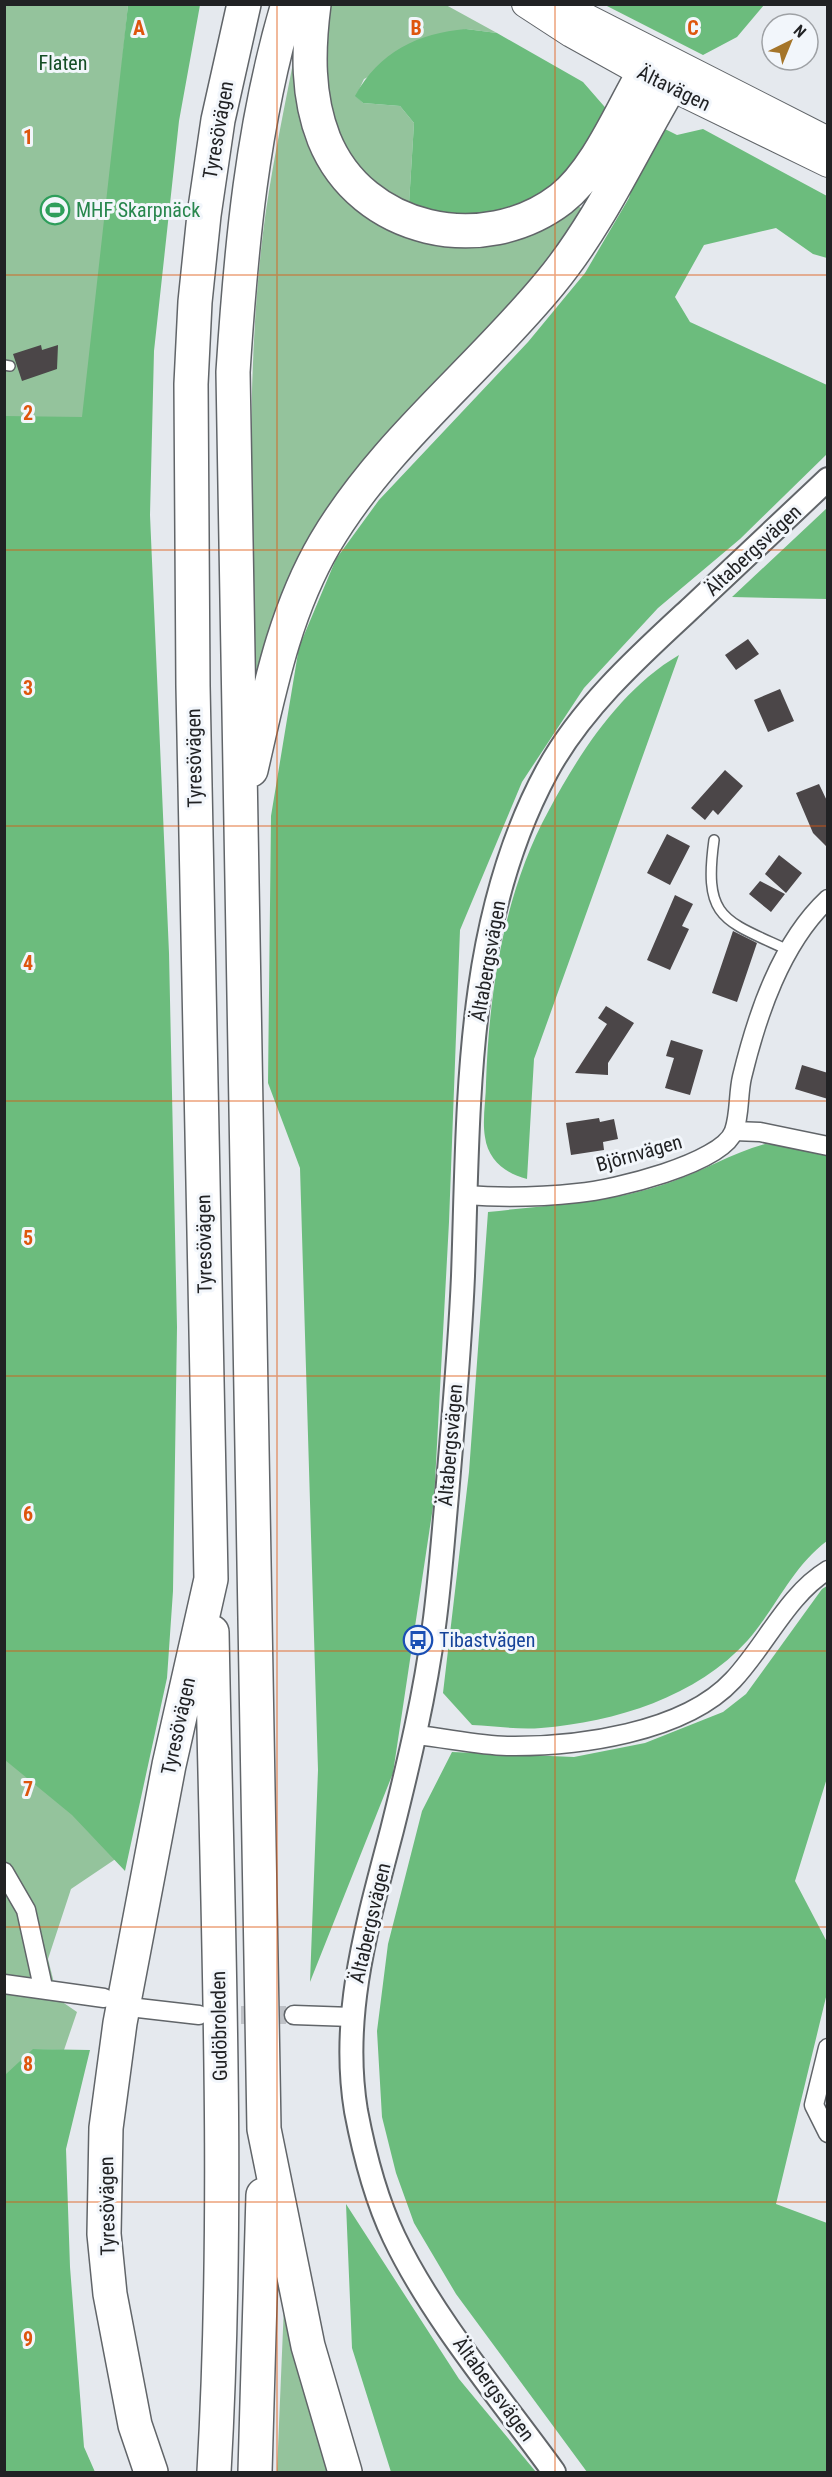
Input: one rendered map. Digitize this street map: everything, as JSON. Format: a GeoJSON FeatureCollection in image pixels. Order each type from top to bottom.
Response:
{"type":"FeatureCollection","features":[{"type":"Feature","properties":{"kind":"highway"},"geometry":{"type":"LineString","coordinates":[[228,72],[232,4]]}},
{"type":"Feature","properties":{"kind":"highway","name":"Tyresövägen"},"geometry":{"type":"LineString","coordinates":[[151,2472],[135,2425],[110,2294],[104,2234],[106,2128],[120,2023],[169,1765],[211,1579],[193,687],[191,384],[195,302],[204,215],[228,72],[244,4]]}},
{"type":"Feature","properties":{"kind":"highway","name":"Tyresövägen"},"geometry":{"type":"LineString","coordinates":[[288,4],[266,90],[253,163],[241,251],[233,372],[239,821],[264,2129],[308,2346],[345,2472]]}},
{"type":"Feature","properties":{"kind":"highway"},"geometry":{"type":"LineString","coordinates":[[314,4],[309,62],[311,88],[325,141],[338,164],[372,201],[390,213],[416,225],[444,231],[473,232],[522,222],[563,198],[662,70]]}},
{"type":"Feature","properties":{"kind":"highway"},"geometry":{"type":"LineString","coordinates":[[239,821],[273,672],[287,627],[307,577],[325,543],[384,460],[551,282],[592,223],[662,70]]}},
{"type":"Feature","properties":{"kind":"highway","name":"Gudöbroleden"},"geometry":{"type":"LineString","coordinates":[[211,1579],[221,2159],[218,2407],[214,2472]]}},
{"type":"Feature","properties":{"kind":"highway"},"geometry":{"type":"LineString","coordinates":[[255,2472],[262,2309],[264,2129]]}},
{"type":"Feature","properties":{"kind":"main road","name":"Ältavägen"},"geometry":{"type":"LineString","coordinates":[[525,4],[571,34],[828,140]]}},
{"type":"Feature","properties":{"kind":"main road","name":"Ältavägen"},"geometry":{"type":"LineString","coordinates":[[561,4],[662,70],[828,164]]}},
{"type":"Feature","properties":{"kind":"street","name":"Ältabergsvägen"},"geometry":{"type":"LineString","coordinates":[[554,2472],[448,2325],[393,2236],[375,2190],[355,2105],[351,2046],[356,1976],[416,1735],[435,1622],[451,1446],[477,1006],[488,935],[506,870],[548,770],[602,696],[634,661],[828,479]]}},
{"type":"Feature","properties":{"kind":"street"},"geometry":{"type":"LineString","coordinates":[[828,899],[805,921],[777,976],[742,1077],[734,1131],[760,1132],[828,1146]]}},
{"type":"Feature","properties":{"kind":"street","name":"Björnvägen"},"geometry":{"type":"LineString","coordinates":[[465,1195],[489,1197],[580,1193],[653,1177],[705,1157],[726,1144],[734,1131]]}},
{"type":"Feature","properties":{"kind":"street"},"geometry":{"type":"LineString","coordinates":[[416,1735],[505,1746],[564,1744],[647,1727],[685,1713],[730,1683],[757,1654],[793,1601],[828,1570]]}},
{"type":"Feature","properties":{"kind":"street"},"geometry":{"type":"LineString","coordinates":[[4,1872],[26,1910],[43,1987]]}},
{"type":"Feature","properties":{"kind":"street"},"geometry":{"type":"LineString","coordinates":[[4,1984],[43,1987],[104,1998]]}},
{"type":"Feature","properties":{"kind":"street"},"geometry":{"type":"LineString","coordinates":[[138,2008],[199,2014]]}},
{"type":"Feature","properties":{"kind":"street"},"geometry":{"type":"LineString","coordinates":[[294,2015],[352,2017]]}},
{"type":"Feature","properties":{"kind":"street"},"geometry":{"type":"LineString","coordinates":[[828,2048],[814,2105],[828,2133]]}},
{"type":"Feature","properties":{"kind":"lane"},"geometry":{"type":"LineString","coordinates":[[714,840],[710,871],[712,896],[719,911],[731,923],[790,951]]}},
{"type":"Feature","properties":{"kind":"green space","name":"Flaten"},"geometry":{"type":"Polygon","coordinates":[[[5,5],[128,5],[83,456],[120,1856],[71,1889],[48,1959],[58,1999],[77,2012],[64,2050],[34,2049],[5,2472],[5,5]]]}},
{"type":"Feature","properties":{"kind":"green space"},"geometry":{"type":"Polygon","coordinates":[[[128,5],[200,5],[179,121],[154,351],[150,515],[169,953],[177,1327],[173,1591],[167,1678],[125,1871],[72,1815],[5,1760],[4,416],[82,417],[128,5]]]}},
{"type":"Feature","properties":{"kind":"green space"},"geometry":{"type":"Polygon","coordinates":[[[329,5],[446,5],[497,33],[466,29],[364,79],[356,96],[363,103],[400,106],[414,123],[409,204],[382,189],[361,169],[345,146],[334,121],[325,64],[325,34],[329,5]]]}},
{"type":"Feature","properties":{"kind":"green space"},"geometry":{"type":"Polygon","coordinates":[[[605,5],[764,5],[737,37],[703,55],[605,5]]]}},
{"type":"Feature","properties":{"kind":"green space"},"geometry":{"type":"Polygon","coordinates":[[[466,29],[497,33],[583,82],[610,113],[571,171],[548,191],[511,209],[470,215],[429,211],[409,204],[414,123],[400,106],[363,103],[355,96],[376,68],[401,48],[432,35],[466,29]]]}},
{"type":"Feature","properties":{"kind":"green space"},"geometry":{"type":"Polygon","coordinates":[[[293,63],[299,115],[307,144],[324,175],[348,201],[376,222],[407,236],[441,245],[475,247],[510,242],[543,229],[576,205],[588,212],[546,270],[390,437],[255,705],[251,469],[253,351],[263,233],[276,148],[293,63]]]}},
{"type":"Feature","properties":{"kind":"green space"},"geometry":{"type":"Polygon","coordinates":[[[659,126],[677,135],[703,129],[827,196],[827,258],[813,254],[776,228],[704,245],[675,297],[690,322],[827,385],[827,454],[740,539],[658,608],[584,688],[522,782],[460,930],[449,1222],[434,1500],[393,1773],[310,1982],[318,1770],[300,1168],[268,1083],[271,816],[299,647],[336,559],[379,500],[528,342],[585,273],[629,198],[645,143],[659,126]]]}},
{"type":"Feature","properties":{"kind":"green space"},"geometry":{"type":"Polygon","coordinates":[[[827,508],[827,599],[732,597],[827,508]]]}},
{"type":"Feature","properties":{"kind":"green space"},"geometry":{"type":"Polygon","coordinates":[[[679,655],[534,1059],[527,1179],[519,1177],[505,1170],[490,1153],[484,1124],[495,978],[510,908],[533,842],[561,788],[588,744],[639,685],[679,655]]]}},
{"type":"Feature","properties":{"kind":"green space"},"geometry":{"type":"Polygon","coordinates":[[[765,1144],[800,1147],[827,1156],[827,1541],[794,1575],[748,1640],[705,1677],[680,1691],[626,1713],[569,1725],[524,1729],[472,1725],[443,1693],[469,1472],[488,1212],[627,1195],[671,1182],[765,1144]]]}},
{"type":"Feature","properties":{"kind":"green space"},"geometry":{"type":"Polygon","coordinates":[[[827,1586],[827,1778],[795,1881],[827,1942],[827,1993],[776,2204],[827,2223],[827,2472],[587,2472],[456,2294],[414,2223],[396,2173],[382,2117],[377,2031],[388,1944],[422,1811],[452,1752],[574,1757],[645,1743],[723,1712],[746,1694],[822,1589],[827,1586]]]}},
{"type":"Feature","properties":{"kind":"green space"},"geometry":{"type":"Polygon","coordinates":[[[33,2049],[90,2050],[66,2149],[70,2267],[84,2447],[95,2472],[5,2472],[5,2075],[33,2049]]]}},
{"type":"Feature","properties":{"kind":"green space"},"geometry":{"type":"Polygon","coordinates":[[[346,2204],[459,2379],[536,2472],[391,2472],[352,2348],[346,2204]]]}},
{"type":"Feature","properties":{"kind":"green space"},"geometry":{"type":"Polygon","coordinates":[[[284,2305],[330,2472],[277,2472],[284,2305]]]}},
{"type":"Feature","properties":{"kind":"building"},"geometry":{"type":"Polygon","coordinates":[[[41,345],[42,350],[58,345],[57,369],[22,381],[13,354],[41,345]]]}},
{"type":"Feature","properties":{"kind":"building"},"geometry":{"type":"Polygon","coordinates":[[[748,639],[759,654],[736,670],[725,655],[748,639]]]}},
{"type":"Feature","properties":{"kind":"building"},"geometry":{"type":"Polygon","coordinates":[[[780,689],[794,721],[768,732],[754,700],[780,689]]]}},
{"type":"Feature","properties":{"kind":"building"},"geometry":{"type":"Polygon","coordinates":[[[725,770],[743,786],[718,815],[713,810],[705,820],[691,808],[725,770]]]}},
{"type":"Feature","properties":{"kind":"building"},"geometry":{"type":"Polygon","coordinates":[[[819,784],[828,803],[828,848],[813,833],[796,793],[819,784]]]}},
{"type":"Feature","properties":{"kind":"building"},"geometry":{"type":"Polygon","coordinates":[[[667,834],[690,846],[670,885],[647,873],[667,834]]]}},
{"type":"Feature","properties":{"kind":"building"},"geometry":{"type":"Polygon","coordinates":[[[779,855],[802,873],[786,893],[765,874],[779,855]]]}},
{"type":"Feature","properties":{"kind":"building"},"geometry":{"type":"Polygon","coordinates":[[[760,881],[785,894],[771,912],[749,894],[760,881]]]}},
{"type":"Feature","properties":{"kind":"building"},"geometry":{"type":"Polygon","coordinates":[[[675,895],[693,904],[682,926],[689,929],[670,970],[647,960],[675,895]]]}},
{"type":"Feature","properties":{"kind":"building"},"geometry":{"type":"Polygon","coordinates":[[[733,931],[757,943],[737,1002],[712,993],[733,931]]]}},
{"type":"Feature","properties":{"kind":"building"},"geometry":{"type":"Polygon","coordinates":[[[606,1006],[634,1023],[608,1063],[608,1075],[575,1073],[607,1024],[598,1018],[606,1006]]]}},
{"type":"Feature","properties":{"kind":"building"},"geometry":{"type":"Polygon","coordinates":[[[671,1040],[703,1050],[690,1095],[665,1088],[674,1058],[666,1056],[671,1040]]]}},
{"type":"Feature","properties":{"kind":"building"},"geometry":{"type":"Polygon","coordinates":[[[802,1065],[828,1073],[828,1099],[795,1089],[802,1065]]]}},
{"type":"Feature","properties":{"kind":"building"},"geometry":{"type":"Polygon","coordinates":[[[599,1118],[600,1122],[614,1119],[618,1139],[603,1142],[604,1150],[571,1155],[566,1123],[599,1118]]]}},
{"type":"Feature","properties":{"kind":"tunnel"},"geometry":{"type":"LineString","coordinates":[[214,2015],[294,2015]]}},
{"type":"Feature","properties":{"kind":"place","name":"MHF Skarpnäck"},"geometry":{"type":"Point","coordinates":[55,210]}},
{"type":"Feature","properties":{"kind":"place","name":"Tibastvägen"},"geometry":{"type":"Point","coordinates":[418,1640]}}]}
